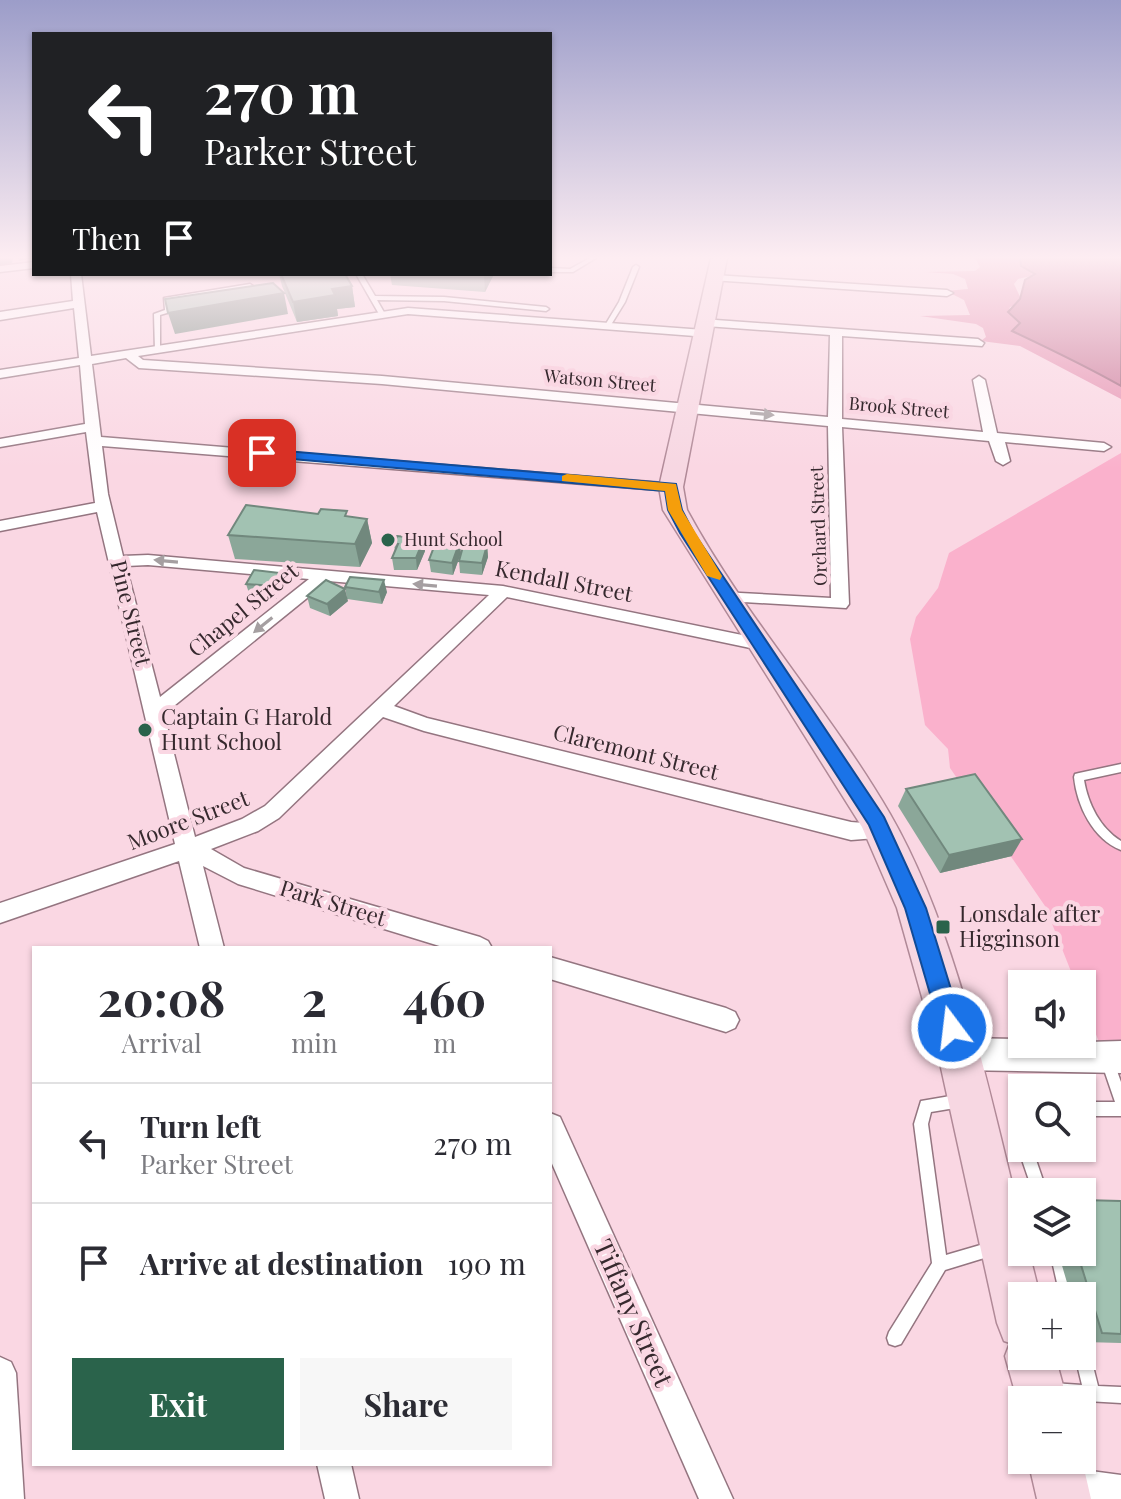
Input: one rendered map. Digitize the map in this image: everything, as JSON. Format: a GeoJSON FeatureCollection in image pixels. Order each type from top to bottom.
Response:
{"type":"FeatureCollection","features":[{"type":"Feature","properties":{"kind":"main road"},"geometry":{"type":"LineString","coordinates":[[705,328],[671,487],[675,510],[727,596],[881,831],[915,908],[959,1054],[1012,1282]]}},
{"type":"Feature","properties":{"kind":"street","name":"Pine Street"},"geometry":{"type":"LineString","coordinates":[[82,328],[102,506],[119,561],[167,771],[190,848],[212,946]]}},
{"type":"Feature","properties":{"kind":"street"},"geometry":{"type":"LineString","coordinates":[[0,374],[295,328]]}},
{"type":"Feature","properties":{"kind":"street"},"geometry":{"type":"LineString","coordinates":[[700,328],[836,332],[978,343]]}},
{"type":"Feature","properties":{"kind":"street","name":"Orchard Street"},"geometry":{"type":"LineString","coordinates":[[727,596],[840,604],[836,332]]}},
{"type":"Feature","properties":{"kind":"street","name":"Watson Street"},"geometry":{"type":"LineString","coordinates":[[129,354],[134,363],[147,365],[296,373],[690,407]]}},
{"type":"Feature","properties":{"kind":"street"},"geometry":{"type":"LineString","coordinates":[[979,380],[990,434],[997,440],[1003,461]]}},
{"type":"Feature","properties":{"kind":"street","name":"Brook Street"},"geometry":{"type":"LineString","coordinates":[[690,407],[1104,447]]}},
{"type":"Feature","properties":{"kind":"street"},"geometry":{"type":"LineString","coordinates":[[0,443],[93,434],[671,487]]}},
{"type":"Feature","properties":{"kind":"street"},"geometry":{"type":"LineString","coordinates":[[0,526],[102,506]]}},
{"type":"Feature","properties":{"kind":"street","name":"Kendall Street"},"geometry":{"type":"LineString","coordinates":[[119,561],[148,560],[503,591],[760,644]]}},
{"type":"Feature","properties":{"kind":"street","name":"Chapel Street"},"geometry":{"type":"LineString","coordinates":[[155,711],[324,576]]}},
{"type":"Feature","properties":{"kind":"street","name":"Moore Street"},"geometry":{"type":"LineString","coordinates":[[0,913],[190,848],[250,825],[272,812],[503,591]]}},
{"type":"Feature","properties":{"kind":"street","name":"Claremont Street"},"geometry":{"type":"LineString","coordinates":[[381,709],[424,724],[851,831],[881,831]]}},
{"type":"Feature","properties":{"kind":"street","name":"Park Street"},"geometry":{"type":"LineString","coordinates":[[190,848],[238,875],[474,946]]}},
{"type":"Feature","properties":{"kind":"street"},"geometry":{"type":"LineString","coordinates":[[552,969],[726,1020]]}},
{"type":"Feature","properties":{"kind":"street"},"geometry":{"type":"LineString","coordinates":[[959,1054],[1113,1057]]}},
{"type":"Feature","properties":{"kind":"street","name":"Tiffany Street"},"geometry":{"type":"LineString","coordinates":[[552,1131],[716,1499]]}},
{"type":"Feature","properties":{"kind":"street"},"geometry":{"type":"LineString","coordinates":[[0,1373],[7,1499]]}},
{"type":"Feature","properties":{"kind":"street"},"geometry":{"type":"LineString","coordinates":[[334,1466],[342,1499]]}},
{"type":"Feature","properties":{"kind":"street"},"geometry":{"type":"LineString","coordinates":[[1060,1481],[1121,1492]]}},
{"type":"Feature","properties":{"kind":"lane"},"geometry":{"type":"LineString","coordinates":[[156,328],[157,350]]}},
{"type":"Feature","properties":{"kind":"lane"},"geometry":{"type":"LineString","coordinates":[[1121,768],[1079,777],[1080,796],[1112,843],[1121,846]]}},
{"type":"Feature","properties":{"kind":"lane"},"geometry":{"type":"LineString","coordinates":[[1113,1057],[1121,1101]]}},
{"type":"Feature","properties":{"kind":"lane"},"geometry":{"type":"LineString","coordinates":[[895,1338],[940,1264],[921,1124],[926,1106],[968,1100]]}},
{"type":"Feature","properties":{"kind":"lane"},"geometry":{"type":"LineString","coordinates":[[1096,1109],[1121,1109]]}},
{"type":"Feature","properties":{"kind":"lane"},"geometry":{"type":"LineString","coordinates":[[940,1264],[1003,1246]]}},
{"type":"Feature","properties":{"kind":"lane"},"geometry":{"type":"LineString","coordinates":[[1036,1382],[1056,1386]]}},
{"type":"Feature","properties":{"kind":"lane"},"geometry":{"type":"LineString","coordinates":[[1096,1393],[1121,1395]]}},
{"type":"Feature","properties":{"kind":"shaded area"},"geometry":{"type":"Polygon","coordinates":[[[983,328],[1024,328],[1040,344],[1121,384],[1121,399],[1020,346],[981,341],[986,337],[983,328]]]}},
{"type":"Feature","properties":{"kind":"shaded area"},"geometry":{"type":"Polygon","coordinates":[[[1015,328],[1121,328],[1121,386],[1081,364],[1012,331],[1015,328]]]}},
{"type":"Feature","properties":{"kind":"shaded area"},"geometry":{"type":"Polygon","coordinates":[[[1121,453],[1121,1057],[1105,1057],[1096,1034],[1096,970],[1070,970],[1045,906],[950,768],[948,749],[925,725],[910,639],[916,617],[938,588],[949,553],[1121,453]]]}},
{"type":"Feature","properties":{"kind":"building"},"geometry":{"type":"Polygon","coordinates":[[[246,505],[318,514],[321,509],[347,511],[345,516],[367,519],[355,544],[228,535],[246,505]]]}},
{"type":"Feature","properties":{"kind":"building"},"geometry":{"type":"Polygon","coordinates":[[[397,536],[424,539],[416,558],[392,558],[398,544],[394,544],[397,536]]]}},
{"type":"Feature","properties":{"kind":"building"},"geometry":{"type":"Polygon","coordinates":[[[437,539],[460,541],[452,563],[429,560],[437,539]]]}},
{"type":"Feature","properties":{"kind":"building"},"geometry":{"type":"Polygon","coordinates":[[[464,543],[487,545],[482,563],[459,561],[464,543]]]}},
{"type":"Feature","properties":{"kind":"building"},"geometry":{"type":"Polygon","coordinates":[[[254,570],[280,573],[273,586],[246,584],[254,570]]]}},
{"type":"Feature","properties":{"kind":"building"},"geometry":{"type":"Polygon","coordinates":[[[350,577],[384,580],[379,592],[345,587],[350,577]]]}},
{"type":"Feature","properties":{"kind":"building"},"geometry":{"type":"Polygon","coordinates":[[[326,580],[345,589],[327,604],[307,596],[326,580]]]}},
{"type":"Feature","properties":{"kind":"building"},"geometry":{"type":"Polygon","coordinates":[[[975,774],[1022,839],[949,855],[906,789],[975,774]]]}},
{"type":"Feature","properties":{"kind":"building"},"geometry":{"type":"Polygon","coordinates":[[[1096,1200],[1121,1201],[1121,1334],[1102,1333],[1096,1314],[1096,1282],[1086,1282],[1081,1266],[1096,1266],[1096,1200]]]}},
{"type":"Feature","properties":{"kind":"slow traffic"},"geometry":{"type":"LineString","coordinates":[[567,479],[671,487],[675,510],[715,576]]}},
{"type":"Feature","properties":{"kind":"place","name":"Hunt School"},"geometry":{"type":"Point","coordinates":[388,540]}},
{"type":"Feature","properties":{"kind":"place","name":"Captain G Harold Hunt School"},"geometry":{"type":"Point","coordinates":[145,730]}},
{"type":"Feature","properties":{"kind":"place","name":"Lonsdale after Higginson"},"geometry":{"type":"Point","coordinates":[943,927]}},
{"type":"Feature","properties":{"kind":"route"},"geometry":{"type":"LineString","coordinates":[[262,453],[671,487],[675,510],[687,533],[877,822],[915,908],[952,1028]]}}]}
